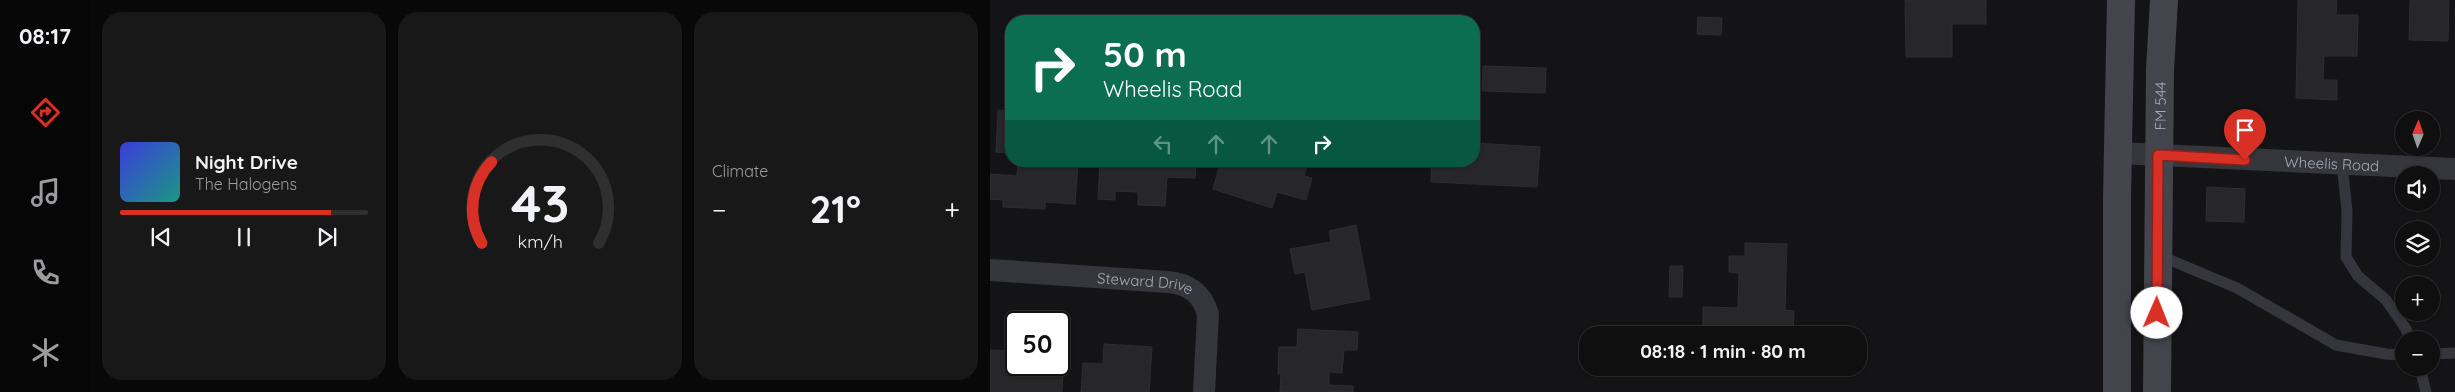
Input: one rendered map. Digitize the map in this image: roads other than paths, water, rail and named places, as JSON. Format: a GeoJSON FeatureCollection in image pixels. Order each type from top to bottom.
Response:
{"type":"FeatureCollection","features":[{"type":"Feature","properties":{"kind":"main road"},"geometry":{"type":"LineString","coordinates":[[2117,392],[2120,0]]}},
{"type":"Feature","properties":{"kind":"main road","name":"FM 544"},"geometry":{"type":"LineString","coordinates":[[2157,392],[2158,155],[2164,0]]}},
{"type":"Feature","properties":{"kind":"street","name":"Wheelis Road"},"geometry":{"type":"LineString","coordinates":[[2118,153],[2455,169]]}},
{"type":"Feature","properties":{"kind":"street","name":"Steward Drive"},"geometry":{"type":"LineString","coordinates":[[990,270],[1168,282],[1190,287],[1205,304],[1208,314],[1204,392]]}},
{"type":"Feature","properties":{"kind":"lane"},"geometry":{"type":"LineString","coordinates":[[2342,164],[2347,211],[2346,257],[2358,276],[2386,300],[2407,331]]}},
{"type":"Feature","properties":{"kind":"lane"},"geometry":{"type":"LineString","coordinates":[[2158,254],[2237,288],[2336,346],[2395,354]]}},
{"type":"Feature","properties":{"kind":"lane"},"geometry":{"type":"LineString","coordinates":[[2440,353],[2455,352]]}},
{"type":"Feature","properties":{"kind":"lane"},"geometry":{"type":"LineString","coordinates":[[2422,376],[2426,392]]}}]}
